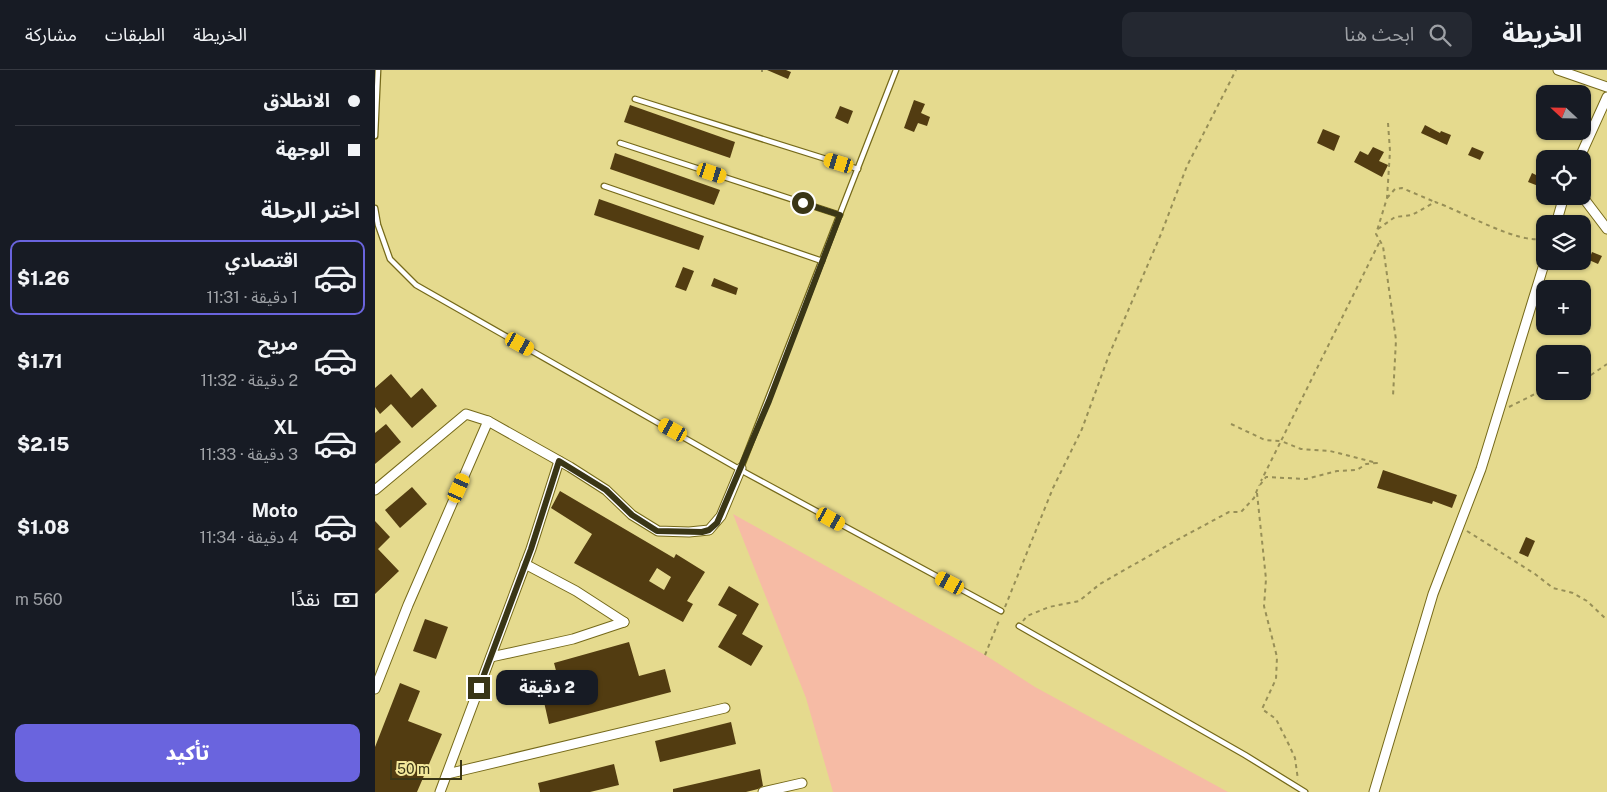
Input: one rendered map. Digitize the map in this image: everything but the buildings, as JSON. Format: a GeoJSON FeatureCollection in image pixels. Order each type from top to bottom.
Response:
{"type":"FeatureCollection","features":[{"type":"Feature","properties":{"kind":"street"},"geometry":{"type":"LineString","coordinates":[[1558,70],[1607,87]]}},
{"type":"Feature","properties":{"kind":"street"},"geometry":{"type":"LineString","coordinates":[[1583,150],[1607,97]]}},
{"type":"Feature","properties":{"kind":"street"},"geometry":{"type":"LineString","coordinates":[[1589,205],[1607,229]]}},
{"type":"Feature","properties":{"kind":"street"},"geometry":{"type":"LineString","coordinates":[[1374,792],[1433,594],[1499,411],[1542,270]]}},
{"type":"Feature","properties":{"kind":"street"},"geometry":{"type":"LineString","coordinates":[[375,490],[466,414],[489,421],[559,461],[606,490],[632,515],[657,531],[689,532],[709,530],[717,523],[741,468]]}},
{"type":"Feature","properties":{"kind":"street"},"geometry":{"type":"LineString","coordinates":[[375,689],[408,604],[489,421]]}},
{"type":"Feature","properties":{"kind":"street"},"geometry":{"type":"LineString","coordinates":[[440,792],[525,564],[559,461]]}},
{"type":"Feature","properties":{"kind":"street"},"geometry":{"type":"LineString","coordinates":[[491,657],[573,639],[624,622],[576,591],[525,564]]}},
{"type":"Feature","properties":{"kind":"street"},"geometry":{"type":"LineString","coordinates":[[447,774],[725,708]]}},
{"type":"Feature","properties":{"kind":"street"},"geometry":{"type":"LineString","coordinates":[[763,792],[802,783]]}},
{"type":"Feature","properties":{"kind":"lane"},"geometry":{"type":"LineString","coordinates":[[375,136],[378,70]]}},
{"type":"Feature","properties":{"kind":"lane"},"geometry":{"type":"LineString","coordinates":[[741,468],[896,70]]}},
{"type":"Feature","properties":{"kind":"lane"},"geometry":{"type":"LineString","coordinates":[[635,99],[858,168]]}},
{"type":"Feature","properties":{"kind":"lane"},"geometry":{"type":"LineString","coordinates":[[620,143],[840,215]]}},
{"type":"Feature","properties":{"kind":"lane"},"geometry":{"type":"LineString","coordinates":[[604,186],[822,262]]}},
{"type":"Feature","properties":{"kind":"lane"},"geometry":{"type":"LineString","coordinates":[[375,208],[378,225],[390,258],[416,285],[741,468],[746,473],[1001,611]]}},
{"type":"Feature","properties":{"kind":"lane"},"geometry":{"type":"LineString","coordinates":[[1019,626],[1305,792]]}},
{"type":"Feature","properties":{"kind":"path"},"geometry":{"type":"LineString","coordinates":[[985,655],[1053,488],[1082,429],[1187,166],[1236,70]]}},
{"type":"Feature","properties":{"kind":"path"},"geometry":{"type":"LineString","coordinates":[[1388,123],[1390,151],[1387,198],[1376,234],[1380,241],[1388,274],[1396,340],[1393,396]]}},
{"type":"Feature","properties":{"kind":"path"},"geometry":{"type":"LineString","coordinates":[[1387,198],[1395,189],[1401,188],[1519,238],[1536,240]]}},
{"type":"Feature","properties":{"kind":"path"},"geometry":{"type":"LineString","coordinates":[[1378,229],[1395,217],[1413,215],[1435,202]]}},
{"type":"Feature","properties":{"kind":"path"},"geometry":{"type":"LineString","coordinates":[[1019,626],[1027,616],[1049,606],[1079,600],[1101,584],[1229,512],[1241,512],[1254,498],[1380,241]]}},
{"type":"Feature","properties":{"kind":"path"},"geometry":{"type":"LineString","coordinates":[[1591,375],[1607,364]]}},
{"type":"Feature","properties":{"kind":"path"},"geometry":{"type":"LineString","coordinates":[[1499,411],[1536,393]]}},
{"type":"Feature","properties":{"kind":"path"},"geometry":{"type":"LineString","coordinates":[[1231,424],[1265,440],[1281,441],[1301,449],[1330,451],[1377,463],[1366,464],[1357,470],[1337,471],[1306,479],[1266,477],[1260,484]]}},
{"type":"Feature","properties":{"kind":"path"},"geometry":{"type":"LineString","coordinates":[[1257,491],[1265,579],[1264,606],[1277,657],[1276,679],[1262,709],[1276,719],[1295,758],[1299,776],[1297,787]]}},
{"type":"Feature","properties":{"kind":"path"},"geometry":{"type":"LineString","coordinates":[[1459,526],[1535,574],[1553,588],[1573,593],[1587,601],[1607,620]]}},
{"type":"Feature","properties":{"kind":"shaded area"},"geometry":{"type":"Polygon","coordinates":[[[733,514],[985,655],[1035,687],[1228,792],[833,792],[806,698],[733,514]]]}},
{"type":"Feature","properties":{"kind":"route"},"geometry":{"type":"LineString","coordinates":[[479,688],[531,549],[559,461],[606,490],[632,515],[657,531],[702,532],[709,530],[717,523],[769,401],[840,215],[803,203]]}}]}
